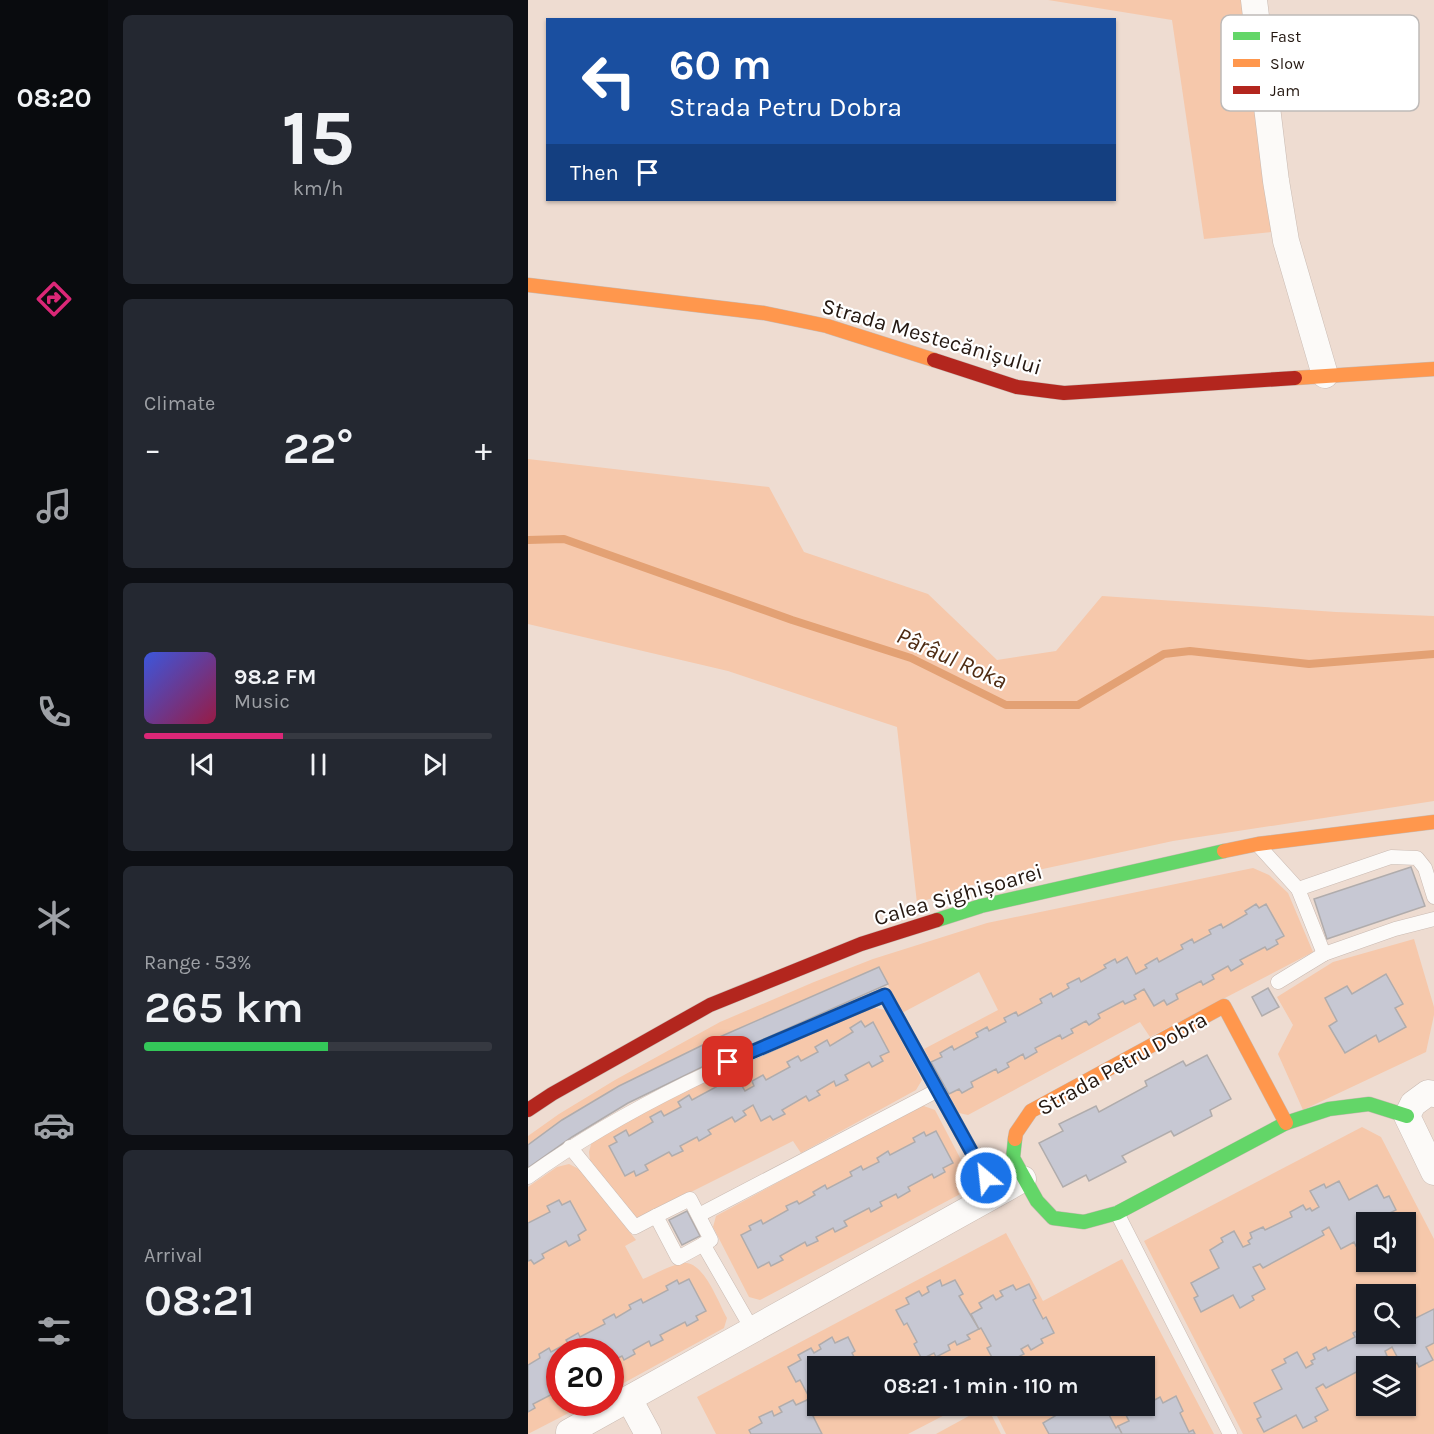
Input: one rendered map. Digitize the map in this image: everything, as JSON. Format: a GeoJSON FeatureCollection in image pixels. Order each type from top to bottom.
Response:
{"type":"FeatureCollection","features":[{"type":"Feature","properties":{"kind":"street"},"geometry":{"type":"LineString","coordinates":[[1254,0],[1256,15]]}},
{"type":"Feature","properties":{"kind":"street"},"geometry":{"type":"LineString","coordinates":[[1267,111],[1286,241],[1325,375]]}},
{"type":"Feature","properties":{"kind":"street","name":"Strada Mestecănișului"},"geometry":{"type":"LineString","coordinates":[[528,285],[764,313],[826,326],[1017,387],[1064,393],[1434,369]]}},
{"type":"Feature","properties":{"kind":"street","name":"Calea Sighișoarei"},"geometry":{"type":"LineString","coordinates":[[528,1110],[552,1094],[710,1005],[861,944],[981,906],[1181,859],[1258,844],[1434,822]]}},
{"type":"Feature","properties":{"kind":"street","name":"Strada Petru Dobra"},"geometry":{"type":"LineString","coordinates":[[1286,1123],[1224,1006],[1031,1111],[1016,1134],[1013,1158],[1037,1201],[1053,1218],[1084,1222],[1117,1213],[1286,1123],[1329,1109],[1369,1104],[1407,1116]]}},
{"type":"Feature","properties":{"kind":"street"},"geometry":{"type":"LineString","coordinates":[[1434,1094],[1428,1093],[1413,1104],[1407,1116],[1434,1172]]}},
{"type":"Feature","properties":{"kind":"street"},"geometry":{"type":"LineString","coordinates":[[571,1434],[569,1432],[1023,1179]]}},
{"type":"Feature","properties":{"kind":"street"},"geometry":{"type":"LineString","coordinates":[[629,1399],[648,1434]]}},
{"type":"Feature","properties":{"kind":"lane"},"geometry":{"type":"LineString","coordinates":[[1258,844],[1298,889],[1324,954]]}},
{"type":"Feature","properties":{"kind":"lane"},"geometry":{"type":"LineString","coordinates":[[1298,889],[1391,857],[1417,858],[1425,868],[1434,897]]}},
{"type":"Feature","properties":{"kind":"lane"},"geometry":{"type":"LineString","coordinates":[[1278,982],[1324,954],[1395,929],[1434,920]]}},
{"type":"Feature","properties":{"kind":"lane"},"geometry":{"type":"LineString","coordinates":[[528,1177],[570,1147],[637,1108],[728,1062],[885,995],[995,1194]]}},
{"type":"Feature","properties":{"kind":"lane"},"geometry":{"type":"LineString","coordinates":[[699,1215],[938,1090]]}},
{"type":"Feature","properties":{"kind":"lane"},"geometry":{"type":"LineString","coordinates":[[570,1147],[635,1227],[656,1216],[690,1199],[711,1240],[678,1258],[656,1216]]}},
{"type":"Feature","properties":{"kind":"lane"},"geometry":{"type":"LineString","coordinates":[[1117,1213],[1230,1434]]}},
{"type":"Feature","properties":{"kind":"lane"},"geometry":{"type":"LineString","coordinates":[[703,1244],[752,1329]]}},
{"type":"Feature","properties":{"kind":"shaded area"},"geometry":{"type":"Polygon","coordinates":[[[1048,0],[1243,0],[1245,15],[1221,15],[1221,111],[1257,111],[1272,232],[1204,239],[1172,20],[1048,0]]]}},
{"type":"Feature","properties":{"kind":"shaded area"},"geometry":{"type":"Polygon","coordinates":[[[528,459],[769,487],[804,552],[928,594],[997,660],[1056,651],[1102,596],[1336,612],[1434,616],[1434,801],[1173,841],[982,882],[917,903],[897,727],[728,671],[528,624],[528,459]]]}},
{"type":"Feature","properties":{"kind":"shaded area"},"geometry":{"type":"Polygon","coordinates":[[[1253,868],[1269,875],[1288,893],[1313,952],[1150,1037],[1140,1022],[968,1115],[959,1113],[924,1049],[998,1010],[979,972],[902,1013],[879,967],[743,1026],[654,1069],[569,1117],[528,1145],[528,1136],[559,1114],[720,1022],[873,959],[987,923],[1253,868]]]}},
{"type":"Feature","properties":{"kind":"shaded area"},"geometry":{"type":"Polygon","coordinates":[[[1414,939],[1434,1007],[1426,1052],[1303,1110],[1278,1054],[1293,1025],[1277,997],[1333,962],[1414,939]]]}},
{"type":"Feature","properties":{"kind":"shaded area"},"geometry":{"type":"Polygon","coordinates":[[[872,1007],[885,1010],[922,1080],[916,1090],[801,1153],[793,1141],[637,1219],[590,1161],[589,1152],[592,1141],[640,1114],[729,1069],[872,1007]]]}},
{"type":"Feature","properties":{"kind":"shaded area"},"geometry":{"type":"Polygon","coordinates":[[[921,1105],[935,1110],[971,1179],[966,1191],[760,1300],[749,1297],[713,1227],[716,1216],[921,1105]]]}},
{"type":"Feature","properties":{"kind":"shaded area"},"geometry":{"type":"Polygon","coordinates":[[[1362,1127],[1381,1137],[1434,1239],[1434,1434],[1243,1434],[1144,1241],[1362,1127]]]}},
{"type":"Feature","properties":{"kind":"shaded area"},"geometry":{"type":"Polygon","coordinates":[[[569,1164],[579,1169],[636,1240],[625,1246],[643,1279],[677,1264],[690,1264],[703,1274],[727,1318],[724,1328],[624,1383],[624,1338],[546,1338],[546,1416],[563,1416],[528,1434],[528,1187],[557,1167],[569,1164]]]}},
{"type":"Feature","properties":{"kind":"shaded area"},"geometry":{"type":"Polygon","coordinates":[[[1006,1233],[1043,1301],[1122,1259],[1214,1434],[1006,1434],[997,1416],[1155,1416],[1155,1356],[807,1356],[807,1416],[943,1416],[908,1434],[716,1434],[697,1397],[1006,1233]]]}},
{"type":"Feature","properties":{"kind":"shaded area"},"geometry":{"type":"Polygon","coordinates":[[[969,1416],[992,1416],[1001,1434],[936,1434],[969,1416]]]}},
{"type":"Feature","properties":{"kind":"building"},"geometry":{"type":"Polygon","coordinates":[[[1411,867],[1425,906],[1327,939],[1314,899],[1411,867]]]}},
{"type":"Feature","properties":{"kind":"building"},"geometry":{"type":"Polygon","coordinates":[[[1256,904],[1259,908],[1266,904],[1284,936],[1276,940],[1278,944],[1267,950],[1265,947],[1240,960],[1243,964],[1231,971],[1228,966],[1212,975],[1214,979],[1203,985],[1201,981],[1176,994],[1178,999],[1167,1005],[1164,1000],[1154,1006],[1144,989],[1134,995],[1136,999],[1125,1004],[1123,1001],[1098,1014],[1100,1018],[1089,1025],[1086,1021],[1071,1029],[1073,1033],[1062,1039],[1060,1035],[1035,1048],[1037,1052],[1025,1059],[1023,1054],[1007,1063],[1009,1067],[998,1073],[996,1069],[971,1082],[973,1087],[962,1093],[959,1089],[949,1094],[931,1062],[942,1057],[940,1053],[952,1046],[954,1050],[978,1037],[976,1033],[987,1027],[989,1031],[1006,1022],[1004,1018],[1016,1012],[1018,1016],[1042,1003],[1040,999],[1051,993],[1053,997],[1069,988],[1067,984],[1079,978],[1081,982],[1106,968],[1104,965],[1115,959],[1117,963],[1127,957],[1136,974],[1147,968],[1145,965],[1157,958],[1159,962],[1183,949],[1181,945],[1192,939],[1194,943],[1211,934],[1209,930],[1221,924],[1223,928],[1247,914],[1245,911],[1256,904]]]}},
{"type":"Feature","properties":{"kind":"building"},"geometry":{"type":"Polygon","coordinates":[[[879,967],[888,984],[723,1057],[628,1103],[572,1137],[528,1168],[528,1145],[562,1120],[619,1086],[715,1039],[879,967]]]}},
{"type":"Feature","properties":{"kind":"building"},"geometry":{"type":"Polygon","coordinates":[[[1386,974],[1403,1004],[1395,1008],[1406,1027],[1379,1042],[1376,1035],[1345,1053],[1329,1026],[1337,1021],[1325,998],[1347,986],[1352,994],[1386,974]]]}},
{"type":"Feature","properties":{"kind":"building"},"geometry":{"type":"Polygon","coordinates":[[[1268,988],[1279,1007],[1262,1016],[1252,997],[1268,988]]]}},
{"type":"Feature","properties":{"kind":"building"},"geometry":{"type":"Polygon","coordinates":[[[861,1021],[865,1027],[873,1022],[889,1052],[880,1056],[883,1061],[872,1067],[869,1062],[845,1075],[848,1080],[836,1086],[834,1081],[817,1091],[820,1095],[809,1101],[806,1096],[782,1110],[785,1114],[773,1120],[770,1116],[761,1121],[753,1105],[743,1111],[746,1115],[735,1122],[732,1117],[708,1130],[711,1134],[699,1141],[697,1137],[680,1146],[683,1151],[672,1156],[669,1152],[645,1165],[648,1170],[636,1176],[634,1171],[625,1176],[609,1146],[617,1142],[614,1137],[626,1130],[629,1136],[653,1122],[650,1117],[661,1111],[664,1116],[681,1107],[678,1102],[689,1095],[692,1100],[716,1087],[713,1082],[724,1076],[727,1081],[736,1076],[745,1091],[754,1086],[752,1081],[763,1075],[766,1080],[790,1067],[787,1062],[798,1056],[801,1061],[818,1052],[815,1047],[827,1040],[830,1046],[853,1032],[850,1028],[861,1021]]]}},
{"type":"Feature","properties":{"kind":"building"},"geometry":{"type":"Polygon","coordinates":[[[1207,1055],[1231,1099],[1210,1110],[1212,1116],[1174,1136],[1171,1131],[1122,1156],[1126,1162],[1089,1181],[1086,1175],[1063,1187],[1039,1143],[1063,1131],[1059,1124],[1096,1106],[1099,1112],[1147,1086],[1145,1081],[1183,1061],[1186,1066],[1207,1055]]]}},
{"type":"Feature","properties":{"kind":"building"},"geometry":{"type":"Polygon","coordinates":[[[936,1131],[953,1163],[943,1168],[945,1172],[934,1178],[932,1174],[908,1187],[910,1191],[898,1198],[896,1194],[880,1202],[882,1206],[871,1212],[869,1208],[844,1221],[847,1226],[835,1232],[833,1228],[816,1237],[818,1241],[807,1246],[805,1242],[780,1256],[783,1260],[771,1266],[769,1262],[758,1268],[741,1235],[751,1230],[749,1226],[761,1220],[763,1224],[788,1210],[786,1206],[797,1201],[799,1204],[815,1195],[813,1192],[825,1185],[827,1189],[852,1176],[850,1172],[861,1166],[863,1170],[879,1162],[877,1158],[888,1151],[890,1155],[915,1142],[913,1138],[924,1132],[926,1136],[936,1131]]]}},
{"type":"Feature","properties":{"kind":"building"},"geometry":{"type":"Polygon","coordinates":[[[1339,1181],[1349,1200],[1377,1185],[1384,1198],[1389,1196],[1396,1210],[1356,1212],[1356,1246],[1354,1242],[1341,1249],[1329,1227],[1322,1231],[1324,1235],[1263,1268],[1260,1264],[1253,1267],[1265,1289],[1252,1296],[1254,1300],[1240,1308],[1233,1295],[1201,1312],[1194,1298],[1198,1296],[1191,1283],[1219,1268],[1210,1250],[1223,1242],[1221,1238],[1234,1231],[1243,1247],[1250,1244],[1248,1241],[1252,1238],[1250,1233],[1263,1227],[1265,1230],[1292,1217],[1290,1212],[1303,1205],[1306,1210],[1310,1208],[1312,1211],[1319,1207],[1310,1191],[1324,1184],[1326,1188],[1339,1181]]]}},
{"type":"Feature","properties":{"kind":"building"},"geometry":{"type":"Polygon","coordinates":[[[559,1200],[562,1205],[570,1201],[586,1230],[578,1235],[580,1240],[569,1246],[566,1241],[542,1254],[544,1258],[534,1264],[531,1260],[528,1261],[528,1223],[550,1212],[547,1206],[559,1200]]]}},
{"type":"Feature","properties":{"kind":"building"},"geometry":{"type":"Polygon","coordinates":[[[687,1211],[700,1236],[682,1245],[669,1220],[687,1211]]]}},
{"type":"Feature","properties":{"kind":"building"},"geometry":{"type":"Polygon","coordinates":[[[689,1279],[706,1311],[696,1316],[698,1320],[687,1326],[685,1322],[660,1335],[663,1340],[651,1346],[649,1341],[633,1350],[635,1354],[624,1360],[624,1338],[569,1338],[578,1333],[580,1337],[605,1324],[603,1320],[614,1314],[616,1318],[631,1309],[629,1305],[641,1299],[643,1303],[668,1290],[666,1286],[677,1280],[679,1284],[689,1279]]]}},
{"type":"Feature","properties":{"kind":"building"},"geometry":{"type":"Polygon","coordinates":[[[940,1280],[942,1286],[955,1280],[963,1294],[959,1296],[979,1329],[967,1335],[970,1339],[957,1345],[955,1341],[948,1345],[950,1350],[938,1356],[934,1353],[920,1356],[914,1344],[917,1342],[907,1323],[904,1325],[896,1310],[909,1304],[906,1298],[919,1291],[922,1296],[929,1292],[927,1287],[940,1280]]]}},
{"type":"Feature","properties":{"kind":"building"},"geometry":{"type":"Polygon","coordinates":[[[1029,1284],[1036,1298],[1033,1300],[1043,1319],[1046,1317],[1054,1333],[1041,1339],[1043,1343],[1031,1350],[1028,1345],[1021,1349],[1024,1354],[1020,1356],[991,1356],[987,1348],[991,1346],[971,1314],[982,1308],[979,1303],[993,1295],[996,1300],[1003,1296],[1000,1291],[1013,1285],[1016,1290],[1029,1284]]]}},
{"type":"Feature","properties":{"kind":"building"},"geometry":{"type":"Polygon","coordinates":[[[1434,1309],[1434,1343],[1426,1347],[1433,1360],[1419,1367],[1416,1363],[1416,1356],[1397,1356],[1392,1347],[1385,1351],[1387,1356],[1356,1356],[1356,1372],[1326,1388],[1323,1384],[1316,1388],[1328,1410],[1315,1417],[1317,1421],[1303,1428],[1296,1415],[1264,1432],[1257,1419],[1261,1417],[1254,1403],[1282,1389],[1272,1370],[1286,1363],[1284,1359],[1297,1352],[1306,1368],[1313,1364],[1311,1361],[1315,1359],[1313,1354],[1326,1347],[1328,1351],[1355,1337],[1353,1333],[1356,1331],[1356,1344],[1416,1344],[1416,1318],[1434,1309]]]}},
{"type":"Feature","properties":{"kind":"building"},"geometry":{"type":"Polygon","coordinates":[[[832,1337],[835,1343],[848,1337],[855,1351],[852,1353],[854,1356],[807,1356],[807,1393],[800,1380],[796,1382],[788,1367],[801,1360],[798,1355],[811,1348],[814,1353],[821,1349],[819,1345],[832,1337]]]}},
{"type":"Feature","properties":{"kind":"building"},"geometry":{"type":"Polygon","coordinates":[[[546,1350],[546,1397],[533,1404],[535,1408],[528,1412],[528,1365],[540,1358],[539,1354],[546,1350]]]}},
{"type":"Feature","properties":{"kind":"building"},"geometry":{"type":"Polygon","coordinates":[[[1176,1396],[1183,1411],[1180,1413],[1189,1432],[1193,1430],[1195,1434],[1122,1434],[1118,1426],[1129,1421],[1126,1416],[1155,1416],[1155,1400],[1160,1397],[1163,1403],[1176,1396]]]}},
{"type":"Feature","properties":{"kind":"building"},"geometry":{"type":"Polygon","coordinates":[[[793,1400],[796,1405],[807,1400],[807,1416],[813,1416],[822,1434],[751,1434],[749,1430],[762,1423],[759,1417],[772,1411],[774,1416],[782,1412],[779,1407],[793,1400]]]}},
{"type":"Feature","properties":{"kind":"building"},"geometry":{"type":"Polygon","coordinates":[[[1055,1416],[1110,1416],[1122,1434],[1049,1434],[1043,1423],[1055,1416]]]}},
{"type":"Feature","properties":{"kind":"waterway","name":"Pârâul Roka"},"geometry":{"type":"LineString","coordinates":[[528,540],[564,539],[792,620],[911,658],[1006,705],[1078,705],[1164,654],[1190,651],[1309,664],[1434,654]]}},
{"type":"Feature","properties":{"kind":"traffic: fast"},"geometry":{"type":"LineString","coordinates":[[937,920],[981,906],[1224,851]]}},
{"type":"Feature","properties":{"kind":"traffic: fast"},"geometry":{"type":"LineString","coordinates":[[1015,1139],[1013,1158],[1037,1201],[1053,1218],[1084,1222],[1117,1213],[1286,1123],[1329,1109],[1369,1104],[1407,1116]]}},
{"type":"Feature","properties":{"kind":"traffic: slow"},"geometry":{"type":"LineString","coordinates":[[528,285],[764,313],[827,326],[934,360]]}},
{"type":"Feature","properties":{"kind":"traffic: slow"},"geometry":{"type":"LineString","coordinates":[[1295,378],[1434,369]]}},
{"type":"Feature","properties":{"kind":"traffic: slow"},"geometry":{"type":"LineString","coordinates":[[1224,851],[1258,844],[1434,822]]}},
{"type":"Feature","properties":{"kind":"traffic: slow"},"geometry":{"type":"LineString","coordinates":[[1015,1139],[1016,1133],[1031,1111],[1224,1006],[1286,1123]]}},
{"type":"Feature","properties":{"kind":"traffic: jam"},"geometry":{"type":"LineString","coordinates":[[934,360],[1017,387],[1064,393],[1295,378]]}},
{"type":"Feature","properties":{"kind":"traffic: jam"},"geometry":{"type":"LineString","coordinates":[[528,1110],[552,1094],[710,1005],[861,944],[937,920]]}},
{"type":"Feature","properties":{"kind":"route"},"geometry":{"type":"LineString","coordinates":[[728,1062],[885,995],[986,1178]]}}]}
